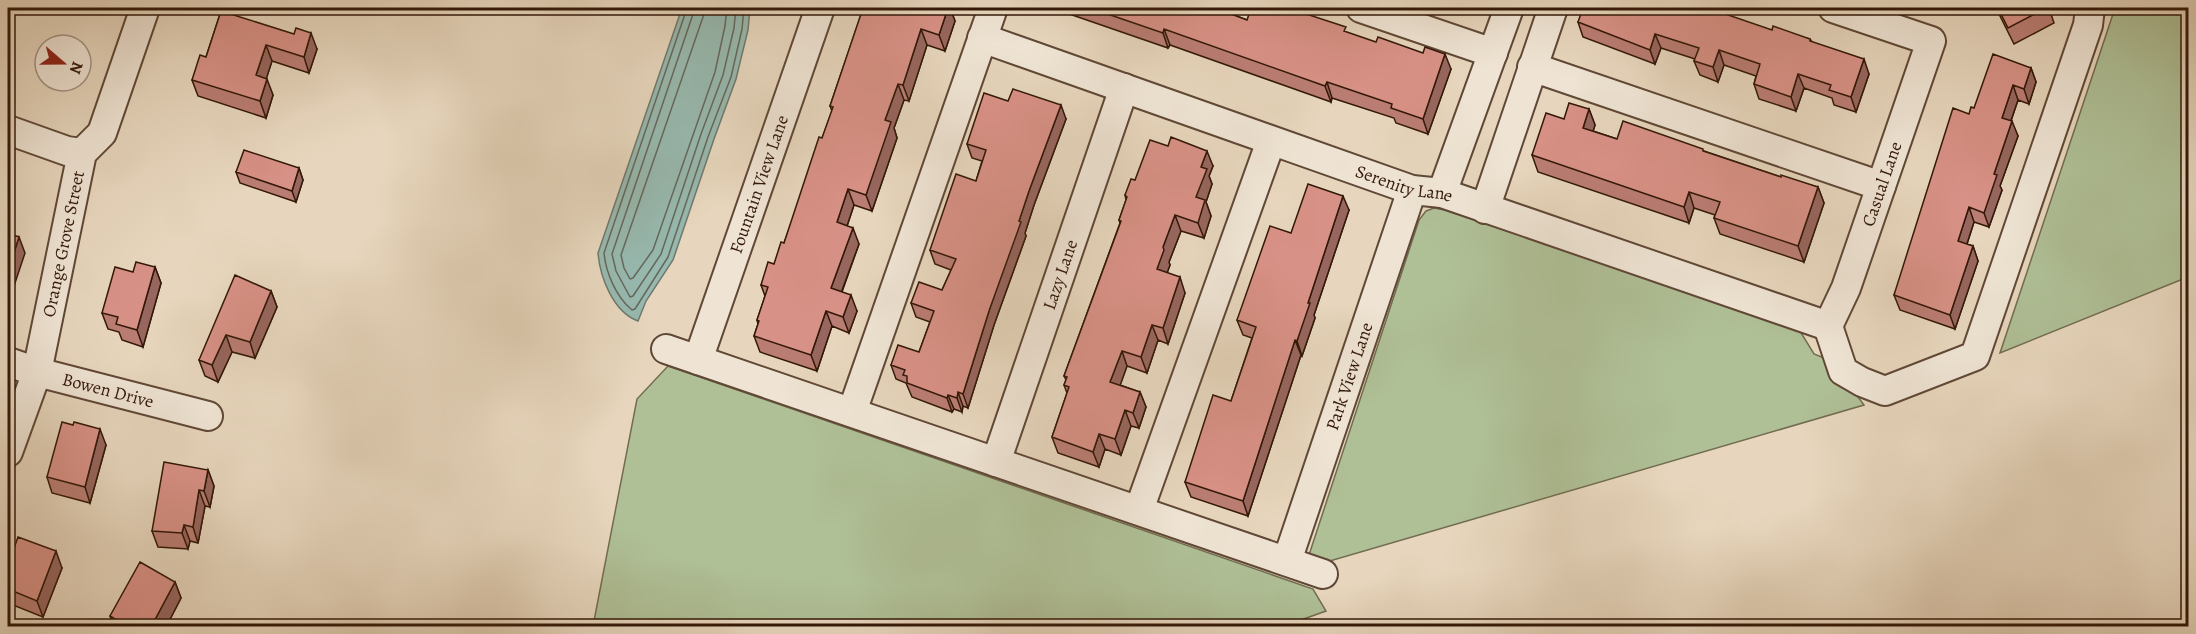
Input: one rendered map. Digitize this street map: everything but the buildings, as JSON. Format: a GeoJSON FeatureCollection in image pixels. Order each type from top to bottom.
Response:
{"type":"FeatureCollection","features":[{"type":"Feature","properties":{"kind":"street","name":"Orange Grove Street"},"geometry":{"type":"LineString","coordinates":[[8,452],[37,372],[82,153],[102,133],[145,8]]}},
{"type":"Feature","properties":{"kind":"street","name":"Fountain View Lane"},"geometry":{"type":"LineString","coordinates":[[698,360],[820,8]]}},
{"type":"Feature","properties":{"kind":"street"},"geometry":{"type":"LineString","coordinates":[[852,412],[993,8]]}},
{"type":"Feature","properties":{"kind":"street"},"geometry":{"type":"LineString","coordinates":[[1360,8],[1493,53]]}},
{"type":"Feature","properties":{"kind":"street"},"geometry":{"type":"LineString","coordinates":[[1442,193],[1509,8]]}},
{"type":"Feature","properties":{"kind":"street"},"geometry":{"type":"LineString","coordinates":[[1485,209],[1553,8]]}},
{"type":"Feature","properties":{"kind":"street","name":"Casual Lane"},"geometry":{"type":"LineString","coordinates":[[1828,326],[1846,288],[1931,41],[1833,8]]}},
{"type":"Feature","properties":{"kind":"street"},"geometry":{"type":"LineString","coordinates":[[1828,326],[1844,371],[1862,382],[1886,391],[1975,356],[2088,25],[2090,8]]}},
{"type":"Feature","properties":{"kind":"street","name":"Serenity Lane"},"geometry":{"type":"LineString","coordinates":[[982,38],[1412,190],[1442,193],[1828,326]]}},
{"type":"Feature","properties":{"kind":"street"},"geometry":{"type":"LineString","coordinates":[[1532,67],[1881,186]]}},
{"type":"Feature","properties":{"kind":"street","name":"Lazy Lane"},"geometry":{"type":"LineString","coordinates":[[996,462],[1125,88]]}},
{"type":"Feature","properties":{"kind":"street"},"geometry":{"type":"LineString","coordinates":[[8,130],[67,151],[82,153]]}},
{"type":"Feature","properties":{"kind":"street"},"geometry":{"type":"LineString","coordinates":[[1139,510],[1271,141]]}},
{"type":"Feature","properties":{"kind":"street","name":"Park View Lane"},"geometry":{"type":"LineString","coordinates":[[1287,561],[1412,190]]}},
{"type":"Feature","properties":{"kind":"street"},"geometry":{"type":"LineString","coordinates":[[666,349],[1323,574]]}},
{"type":"Feature","properties":{"kind":"street","name":"Bowen Drive"},"geometry":{"type":"LineString","coordinates":[[8,362],[37,372],[208,416]]}},
{"type":"Feature","properties":{"kind":"green space"},"geometry":{"type":"Polygon","coordinates":[[[2115,8],[2188,8],[2188,277],[2000,353],[2115,8]]]}},
{"type":"Feature","properties":{"kind":"green space"},"geometry":{"type":"Polygon","coordinates":[[[1434,208],[1788,324],[1800,331],[1814,354],[1829,360],[1837,368],[1864,405],[1323,563],[1308,558],[1419,220],[1426,211],[1434,208]]]}},
{"type":"Feature","properties":{"kind":"green space"},"geometry":{"type":"Polygon","coordinates":[[[668,366],[1313,589],[1326,611],[1284,626],[593,626],[637,399],[668,366]]]}},
{"type":"Feature","properties":{"kind":"water"},"geometry":{"type":"Polygon","coordinates":[[[682,8],[750,8],[748,30],[736,79],[673,260],[646,301],[638,321],[621,310],[609,293],[598,253],[682,8]]]}}]}
